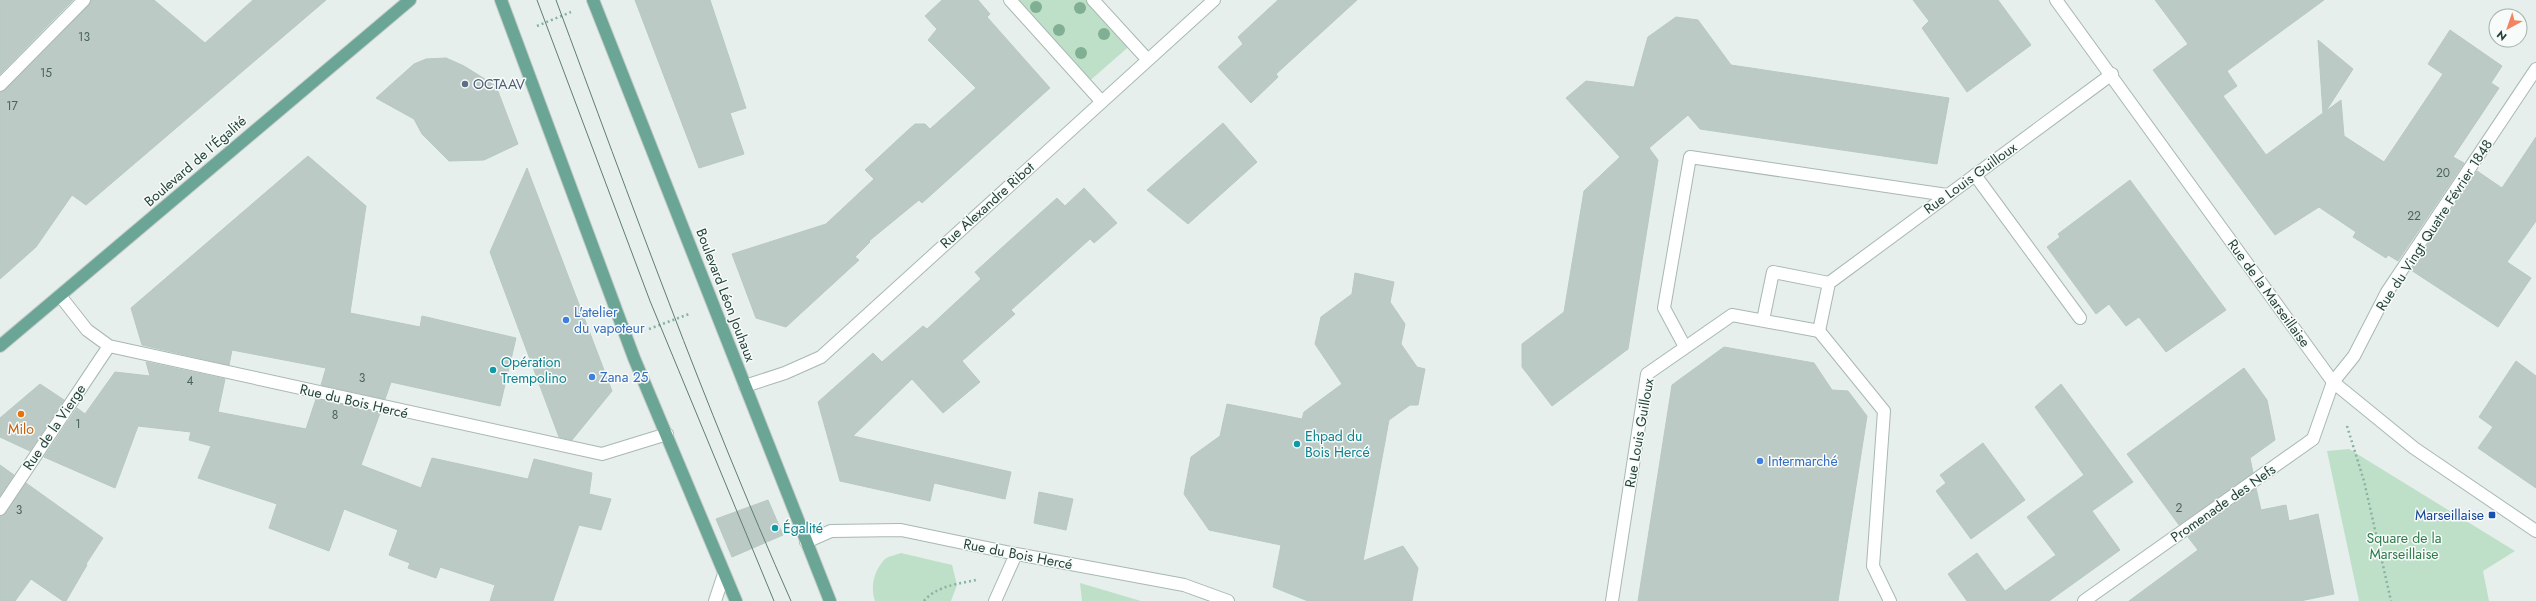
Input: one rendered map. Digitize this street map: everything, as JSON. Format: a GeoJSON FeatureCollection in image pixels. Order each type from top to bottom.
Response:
{"type":"FeatureCollection","features":[{"type":"Feature","properties":{"kind":"main road","name":"Boulevard de l'Égalité"},"geometry":{"type":"LineString","coordinates":[[0,346],[61,297],[249,134],[410,0]]}},
{"type":"Feature","properties":{"kind":"main road"},"geometry":{"type":"LineString","coordinates":[[501,0],[634,358],[736,601]]}},
{"type":"Feature","properties":{"kind":"main road","name":"Boulevard Léon Jouhaux"},"geometry":{"type":"LineString","coordinates":[[594,2],[722,322],[745,386],[830,601]]}},
{"type":"Feature","properties":{"kind":"street"},"geometry":{"type":"LineString","coordinates":[[0,85],[84,0]]}},
{"type":"Feature","properties":{"kind":"street"},"geometry":{"type":"LineString","coordinates":[[1010,0],[1101,101]]}},
{"type":"Feature","properties":{"kind":"street"},"geometry":{"type":"LineString","coordinates":[[1093,0],[1147,60]]}},
{"type":"Feature","properties":{"kind":"street","name":"Rue Alexandre Ribot"},"geometry":{"type":"LineString","coordinates":[[745,386],[785,373],[820,357],[1214,0]]}},
{"type":"Feature","properties":{"kind":"street","name":"Rue de la Marseillaise"},"geometry":{"type":"LineString","coordinates":[[2056,0],[2112,74],[2333,382],[2414,448],[2536,531]]}},
{"type":"Feature","properties":{"kind":"street","name":"Rue du Vingt Quatre Février 1848"},"geometry":{"type":"LineString","coordinates":[[2333,382],[2354,356],[2387,292],[2536,69]]}},
{"type":"Feature","properties":{"kind":"street","name":"Rue Louis Guilloux"},"geometry":{"type":"LineString","coordinates":[[1829,283],[2112,74]]}},
{"type":"Feature","properties":{"kind":"street"},"geometry":{"type":"LineString","coordinates":[[1685,347],[1664,308],[1690,157],[1947,195]]}},
{"type":"Feature","properties":{"kind":"street"},"geometry":{"type":"LineString","coordinates":[[1975,175],[2080,318]]}},
{"type":"Feature","properties":{"kind":"street"},"geometry":{"type":"LineString","coordinates":[[1763,320],[1773,272],[1829,283],[1819,331],[1884,411],[1872,566],[1890,601]]}},
{"type":"Feature","properties":{"kind":"street","name":"Rue du Bois Hercé"},"geometry":{"type":"LineString","coordinates":[[61,297],[87,330],[109,346],[602,454],[667,434]]}},
{"type":"Feature","properties":{"kind":"street","name":"Rue Louis Guilloux"},"geometry":{"type":"LineString","coordinates":[[1612,601],[1647,374],[1732,315],[1819,331]]}},
{"type":"Feature","properties":{"kind":"street","name":"Rue de la Vierge"},"geometry":{"type":"LineString","coordinates":[[0,509],[109,346]]}},
{"type":"Feature","properties":{"kind":"street","name":"Promenade des Nefs"},"geometry":{"type":"LineString","coordinates":[[2084,601],[2313,439],[2333,382]]}},
{"type":"Feature","properties":{"kind":"street","name":"Rue du Bois Hercé"},"geometry":{"type":"LineString","coordinates":[[806,542],[831,531],[901,530],[1016,554],[1184,585],[1228,601]]}},
{"type":"Feature","properties":{"kind":"street"},"geometry":{"type":"LineString","coordinates":[[995,601],[1016,554]]}},
{"type":"Feature","properties":{"kind":"street"},"geometry":{"type":"LineString","coordinates":[[715,601],[724,574]]}},
{"type":"Feature","properties":{"kind":"path"},"geometry":{"type":"LineString","coordinates":[[514,34],[594,2]]}},
{"type":"Feature","properties":{"kind":"path"},"geometry":{"type":"LineString","coordinates":[[634,358],[650,350],[644,331],[690,313],[699,332],[722,322]]}},
{"type":"Feature","properties":{"kind":"path"},"geometry":{"type":"LineString","coordinates":[[2333,382],[2364,481],[2391,601]]}},
{"type":"Feature","properties":{"kind":"path"},"geometry":{"type":"LineString","coordinates":[[924,601],[928,596],[950,585],[979,580]]}},
{"type":"Feature","properties":{"kind":"green space"},"geometry":{"type":"Polygon","coordinates":[[[1010,0],[1093,0],[1133,43],[1086,84],[1010,0]]]}},
{"type":"Feature","properties":{"kind":"green space","name":"Square de la Marseillaise"},"geometry":{"type":"Polygon","coordinates":[[[2349,449],[2515,551],[2483,571],[2489,601],[2359,601],[2327,451],[2349,449]]]}},
{"type":"Feature","properties":{"kind":"green space"},"geometry":{"type":"Polygon","coordinates":[[[901,553],[952,565],[957,585],[951,601],[875,601],[873,584],[878,568],[885,559],[901,553]]]}},
{"type":"Feature","properties":{"kind":"green space"},"geometry":{"type":"Polygon","coordinates":[[[1080,583],[1141,601],[1082,601],[1080,583]]]}},
{"type":"Feature","properties":{"kind":"building"},"geometry":{"type":"Polygon","coordinates":[[[0,0],[73,0],[0,74],[0,0]]]}},
{"type":"Feature","properties":{"kind":"building"},"geometry":{"type":"Polygon","coordinates":[[[91,0],[154,0],[205,43],[253,0],[326,0],[86,205],[72,195],[36,247],[0,279],[0,92],[5,90],[89,5],[91,0]]]}},
{"type":"Feature","properties":{"kind":"building"},"geometry":{"type":"Polygon","coordinates":[[[635,0],[710,0],[746,108],[730,113],[744,154],[699,168],[635,0]]]}},
{"type":"Feature","properties":{"kind":"building"},"geometry":{"type":"Polygon","coordinates":[[[942,0],[978,0],[990,14],[987,17],[1050,88],[922,203],[919,200],[869,241],[870,242],[855,257],[859,260],[786,327],[756,318],[732,254],[826,224],[874,179],[865,170],[907,131],[915,124],[925,124],[930,129],[976,88],[928,40],[937,29],[925,16],[942,0]]]}},
{"type":"Feature","properties":{"kind":"building"},"geometry":{"type":"Polygon","coordinates":[[[1278,0],[1357,0],[1276,74],[1278,77],[1251,103],[1218,67],[1243,44],[1238,37],[1278,0]]]}},
{"type":"Feature","properties":{"kind":"building"},"geometry":{"type":"Polygon","coordinates":[[[1913,0],[1998,0],[2031,45],[1967,92],[1922,28],[1929,21],[1913,0]]]}},
{"type":"Feature","properties":{"kind":"building"},"geometry":{"type":"Polygon","coordinates":[[[2155,0],[2324,0],[2227,71],[2237,86],[2223,96],[2266,155],[2323,113],[2318,40],[2353,69],[2326,111],[2341,100],[2344,136],[2384,162],[2443,74],[2428,64],[2450,30],[2502,66],[2491,83],[2499,88],[2453,157],[2464,163],[2398,261],[2388,255],[2386,258],[2353,237],[2356,232],[2319,207],[2275,235],[2153,70],[2188,44],[2155,0]]]}},
{"type":"Feature","properties":{"kind":"building"},"geometry":{"type":"Polygon","coordinates":[[[1676,17],[1698,20],[1731,65],[1949,98],[1937,164],[1700,129],[1688,115],[1649,148],[1658,160],[1628,349],[1552,406],[1522,367],[1522,344],[1564,312],[1584,191],[1620,157],[1566,98],[1586,81],[1634,87],[1648,37],[1676,17]]]}},
{"type":"Feature","properties":{"kind":"building"},"geometry":{"type":"Polygon","coordinates":[[[446,58],[464,66],[496,86],[518,144],[484,160],[449,161],[422,134],[414,119],[376,98],[414,64],[426,59],[446,58]]]}},
{"type":"Feature","properties":{"kind":"building"},"geometry":{"type":"Polygon","coordinates":[[[1223,123],[1257,162],[1188,224],[1147,190],[1223,123]]]}},
{"type":"Feature","properties":{"kind":"building"},"geometry":{"type":"Polygon","coordinates":[[[2536,137],[2536,221],[2507,262],[2531,278],[2498,327],[2411,270],[2477,171],[2502,188],[2536,137]]]}},
{"type":"Feature","properties":{"kind":"building"},"geometry":{"type":"Polygon","coordinates":[[[308,156],[366,206],[350,313],[420,327],[422,316],[516,338],[500,406],[391,382],[385,399],[321,385],[326,368],[232,350],[229,365],[142,345],[131,308],[308,156]]]}},
{"type":"Feature","properties":{"kind":"building"},"geometry":{"type":"Polygon","coordinates":[[[527,168],[612,391],[572,440],[559,437],[490,252],[527,168]]]}},
{"type":"Feature","properties":{"kind":"building"},"geometry":{"type":"Polygon","coordinates":[[[2130,180],[2226,310],[2166,352],[2139,317],[2126,326],[2109,304],[2096,314],[2047,247],[2060,237],[2058,234],[2130,180]]]}},
{"type":"Feature","properties":{"kind":"building"},"geometry":{"type":"Polygon","coordinates":[[[1084,188],[1117,223],[1094,243],[1090,239],[1011,310],[1015,314],[962,361],[980,382],[943,413],[912,379],[853,436],[1011,472],[1005,499],[934,483],[930,501],[840,481],[818,402],[873,353],[882,362],[923,326],[927,329],[981,279],[975,272],[1057,198],[1065,206],[1084,188]]]}},
{"type":"Feature","properties":{"kind":"building","name":"Ehpad du Bois Hercé"},"geometry":{"type":"Polygon","coordinates":[[[1355,273],[1394,282],[1390,302],[1405,324],[1401,344],[1417,367],[1425,369],[1418,405],[1410,405],[1389,420],[1363,561],[1403,546],[1418,568],[1412,601],[1308,601],[1273,587],[1281,545],[1209,530],[1184,494],[1191,457],[1220,436],[1227,404],[1302,419],[1304,412],[1342,384],[1315,344],[1321,317],[1352,294],[1355,273]]]}},
{"type":"Feature","properties":{"kind":"building","name":"Intermarché"},"geometry":{"type":"Polygon","coordinates":[[[1724,347],[1814,363],[1832,390],[1848,391],[1867,416],[1838,601],[1638,601],[1672,385],[1724,347]]]}},
{"type":"Feature","properties":{"kind":"building"},"geometry":{"type":"Polygon","coordinates":[[[2516,361],[2536,376],[2536,488],[2478,448],[2493,427],[2479,417],[2516,361]]]}},
{"type":"Feature","properties":{"kind":"building"},"geometry":{"type":"Polygon","coordinates":[[[146,362],[225,379],[218,412],[306,429],[316,399],[380,413],[361,465],[421,488],[432,458],[528,479],[534,459],[592,473],[589,494],[611,499],[601,530],[579,525],[553,601],[490,601],[495,585],[440,567],[436,578],[408,568],[410,563],[389,555],[398,530],[344,509],[329,551],[269,528],[277,504],[198,478],[211,446],[189,440],[191,432],[138,426],[115,488],[44,457],[77,408],[85,414],[115,372],[150,376],[146,362]]]}},
{"type":"Feature","properties":{"kind":"building"},"geometry":{"type":"Polygon","coordinates":[[[2244,368],[2267,400],[2275,440],[2250,458],[2253,473],[2179,525],[2127,454],[2244,368]]]}},
{"type":"Feature","properties":{"kind":"building"},"geometry":{"type":"Polygon","coordinates":[[[40,384],[64,400],[30,451],[0,437],[0,418],[40,384]]]}},
{"type":"Feature","properties":{"kind":"building"},"geometry":{"type":"Polygon","coordinates":[[[2061,384],[2133,482],[2092,511],[2120,550],[2049,601],[1967,601],[1948,574],[1977,553],[2005,591],[2056,555],[2027,517],[2084,475],[2035,407],[2061,384]]]}},
{"type":"Feature","properties":{"kind":"building"},"geometry":{"type":"Polygon","coordinates":[[[1983,443],[2025,500],[1971,539],[1936,491],[1946,483],[1940,475],[1983,443]]]}},
{"type":"Feature","properties":{"kind":"building"},"geometry":{"type":"Polygon","coordinates":[[[0,465],[14,475],[0,496],[0,465]]]}},
{"type":"Feature","properties":{"kind":"building"},"geometry":{"type":"Polygon","coordinates":[[[26,483],[103,538],[86,564],[87,565],[66,601],[63,601],[31,579],[15,601],[0,601],[0,516],[6,513],[26,483]]]}},
{"type":"Feature","properties":{"kind":"building"},"geometry":{"type":"Polygon","coordinates":[[[2256,488],[2261,510],[2286,505],[2289,521],[2318,514],[2334,594],[2300,601],[2129,601],[2198,550],[2188,537],[2256,488]]]}},
{"type":"Feature","properties":{"kind":"building"},"geometry":{"type":"Polygon","coordinates":[[[1039,492],[1073,499],[1066,530],[1034,523],[1039,492]]]}},
{"type":"Feature","properties":{"kind":"building"},"geometry":{"type":"Polygon","coordinates":[[[768,500],[783,535],[732,557],[716,519],[768,500]]]}},
{"type":"Feature","properties":{"kind":"tram line"},"geometry":{"type":"LineString","coordinates":[[537,0],[650,301],[774,601]]}},
{"type":"Feature","properties":{"kind":"tram line"},"geometry":{"type":"LineString","coordinates":[[556,0],[698,378],[791,601]]}},
{"type":"Feature","properties":{"kind":"place","name":"OCTAAV"},"geometry":{"type":"Point","coordinates":[465,84]}},
{"type":"Feature","properties":{"kind":"place","name":"L'atelier du vapoteur"},"geometry":{"type":"Point","coordinates":[566,320]}},
{"type":"Feature","properties":{"kind":"place","name":"Opération Trempolino"},"geometry":{"type":"Point","coordinates":[493,370]}},
{"type":"Feature","properties":{"kind":"place","name":"Zana 25"},"geometry":{"type":"Point","coordinates":[592,377]}},
{"type":"Feature","properties":{"kind":"place","name":"Milo"},"geometry":{"type":"Point","coordinates":[21,414]}},
{"type":"Feature","properties":{"kind":"place","name":"Ehpad du Bois Hercé"},"geometry":{"type":"Point","coordinates":[1297,444]}},
{"type":"Feature","properties":{"kind":"place","name":"Intermarché"},"geometry":{"type":"Point","coordinates":[1760,461]}},
{"type":"Feature","properties":{"kind":"place","name":"Marseillaise"},"geometry":{"type":"Point","coordinates":[2492,515]}},
{"type":"Feature","properties":{"kind":"place","name":"Égalité"},"geometry":{"type":"Point","coordinates":[775,528]}}]}
